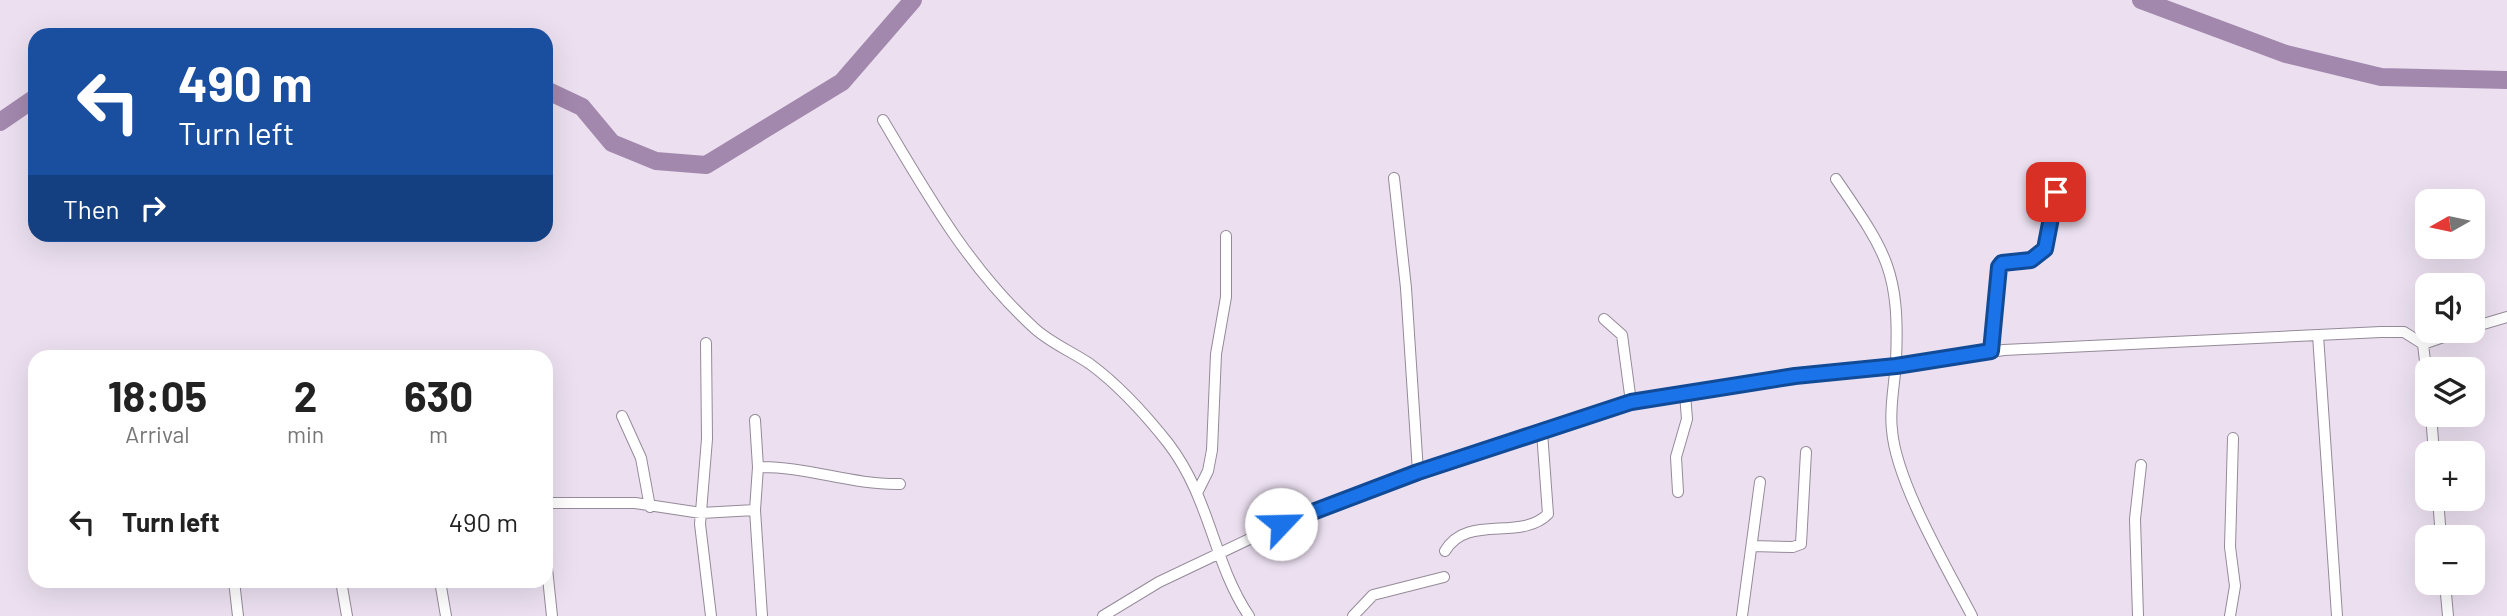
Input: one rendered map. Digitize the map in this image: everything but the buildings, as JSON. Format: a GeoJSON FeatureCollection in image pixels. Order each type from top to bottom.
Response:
{"type":"FeatureCollection","features":[{"type":"Feature","properties":{"kind":"street"},"geometry":{"type":"LineString","coordinates":[[883,120],[954,240],[1002,298],[1035,330],[1090,365],[1128,396],[1168,443],[1198,491],[1233,586],[1249,616]]}},
{"type":"Feature","properties":{"kind":"street"},"geometry":{"type":"LineString","coordinates":[[1394,178],[1406,288],[1418,472]]}},
{"type":"Feature","properties":{"kind":"street"},"geometry":{"type":"LineString","coordinates":[[1836,179],[1876,237],[1889,266],[1896,292],[1896,366],[1891,429],[1898,459],[1936,547],[1972,616]]}},
{"type":"Feature","properties":{"kind":"street"},"geometry":{"type":"LineString","coordinates":[[1991,351],[1999,267],[2002,263],[2031,260],[2045,249],[2056,192]]}},
{"type":"Feature","properties":{"kind":"street"},"geometry":{"type":"LineString","coordinates":[[1198,491],[1208,471],[1212,450],[1216,354],[1226,297],[1226,236]]}},
{"type":"Feature","properties":{"kind":"street"},"geometry":{"type":"LineString","coordinates":[[2485,323],[2507,317]]}},
{"type":"Feature","properties":{"kind":"street"},"geometry":{"type":"LineString","coordinates":[[1604,318],[1622,335],[1631,402]]}},
{"type":"Feature","properties":{"kind":"street"},"geometry":{"type":"LineString","coordinates":[[1103,616],[1159,582],[1300,515],[1418,472],[1631,402],[1795,376],[1896,366],[1991,351],[2404,332],[2423,344]]}},
{"type":"Feature","properties":{"kind":"street"},"geometry":{"type":"LineString","coordinates":[[2318,335],[2337,616]]}},
{"type":"Feature","properties":{"kind":"street"},"geometry":{"type":"LineString","coordinates":[[706,343],[707,439],[701,513],[711,616]]}},
{"type":"Feature","properties":{"kind":"street"},"geometry":{"type":"LineString","coordinates":[[2423,344],[2425,357]]}},
{"type":"Feature","properties":{"kind":"street"},"geometry":{"type":"LineString","coordinates":[[1678,492],[1676,457],[1687,419],[1685,394]]}},
{"type":"Feature","properties":{"kind":"street"},"geometry":{"type":"LineString","coordinates":[[622,416],[641,458],[650,507]]}},
{"type":"Feature","properties":{"kind":"street"},"geometry":{"type":"LineString","coordinates":[[755,420],[758,467],[755,510],[762,616]]}},
{"type":"Feature","properties":{"kind":"street"},"geometry":{"type":"LineString","coordinates":[[1445,551],[1461,534],[1519,526],[1544,519],[1548,514],[1542,432]]}},
{"type":"Feature","properties":{"kind":"street"},"geometry":{"type":"LineString","coordinates":[[2230,616],[2235,586],[2230,547],[2234,438]]}},
{"type":"Feature","properties":{"kind":"street"},"geometry":{"type":"LineString","coordinates":[[1752,546],[1793,547],[1801,544],[1806,452]]}},
{"type":"Feature","properties":{"kind":"street"},"geometry":{"type":"LineString","coordinates":[[2137,616],[2135,519],[2141,465]]}},
{"type":"Feature","properties":{"kind":"street"},"geometry":{"type":"LineString","coordinates":[[758,467],[794,468],[865,482],[900,484]]}},
{"type":"Feature","properties":{"kind":"street"},"geometry":{"type":"LineString","coordinates":[[1742,616],[1760,482]]}},
{"type":"Feature","properties":{"kind":"street"},"geometry":{"type":"LineString","coordinates":[[553,503],[610,501],[701,513],[755,510]]}},
{"type":"Feature","properties":{"kind":"street"},"geometry":{"type":"LineString","coordinates":[[1353,616],[1373,595],[1444,577]]}},
{"type":"Feature","properties":{"kind":"street"},"geometry":{"type":"LineString","coordinates":[[235,588],[238,616]]}},
{"type":"Feature","properties":{"kind":"street"},"geometry":{"type":"LineString","coordinates":[[342,588],[347,616]]}},
{"type":"Feature","properties":{"kind":"street"},"geometry":{"type":"LineString","coordinates":[[441,588],[446,616]]}},
{"type":"Feature","properties":{"kind":"street"},"geometry":{"type":"LineString","coordinates":[[549,588],[552,616]]}},
{"type":"Feature","properties":{"kind":"street"},"geometry":{"type":"LineString","coordinates":[[2446,595],[2448,616]]}},
{"type":"Feature","properties":{"kind":"waterway"},"geometry":{"type":"LineString","coordinates":[[553,93],[582,107],[612,143],[656,161],[706,165],[842,82],[913,0]]}},
{"type":"Feature","properties":{"kind":"waterway"},"geometry":{"type":"LineString","coordinates":[[2141,0],[2286,54],[2381,77],[2507,80]]}},
{"type":"Feature","properties":{"kind":"waterway"},"geometry":{"type":"LineString","coordinates":[[0,122],[28,103]]}},
{"type":"Feature","properties":{"kind":"route"},"geometry":{"type":"LineString","coordinates":[[1281,524],[1418,472],[1631,402],[1795,376],[1896,366],[1991,351],[1999,267],[2002,263],[2031,260],[2045,249],[2049,240],[2056,192]]}}]}
